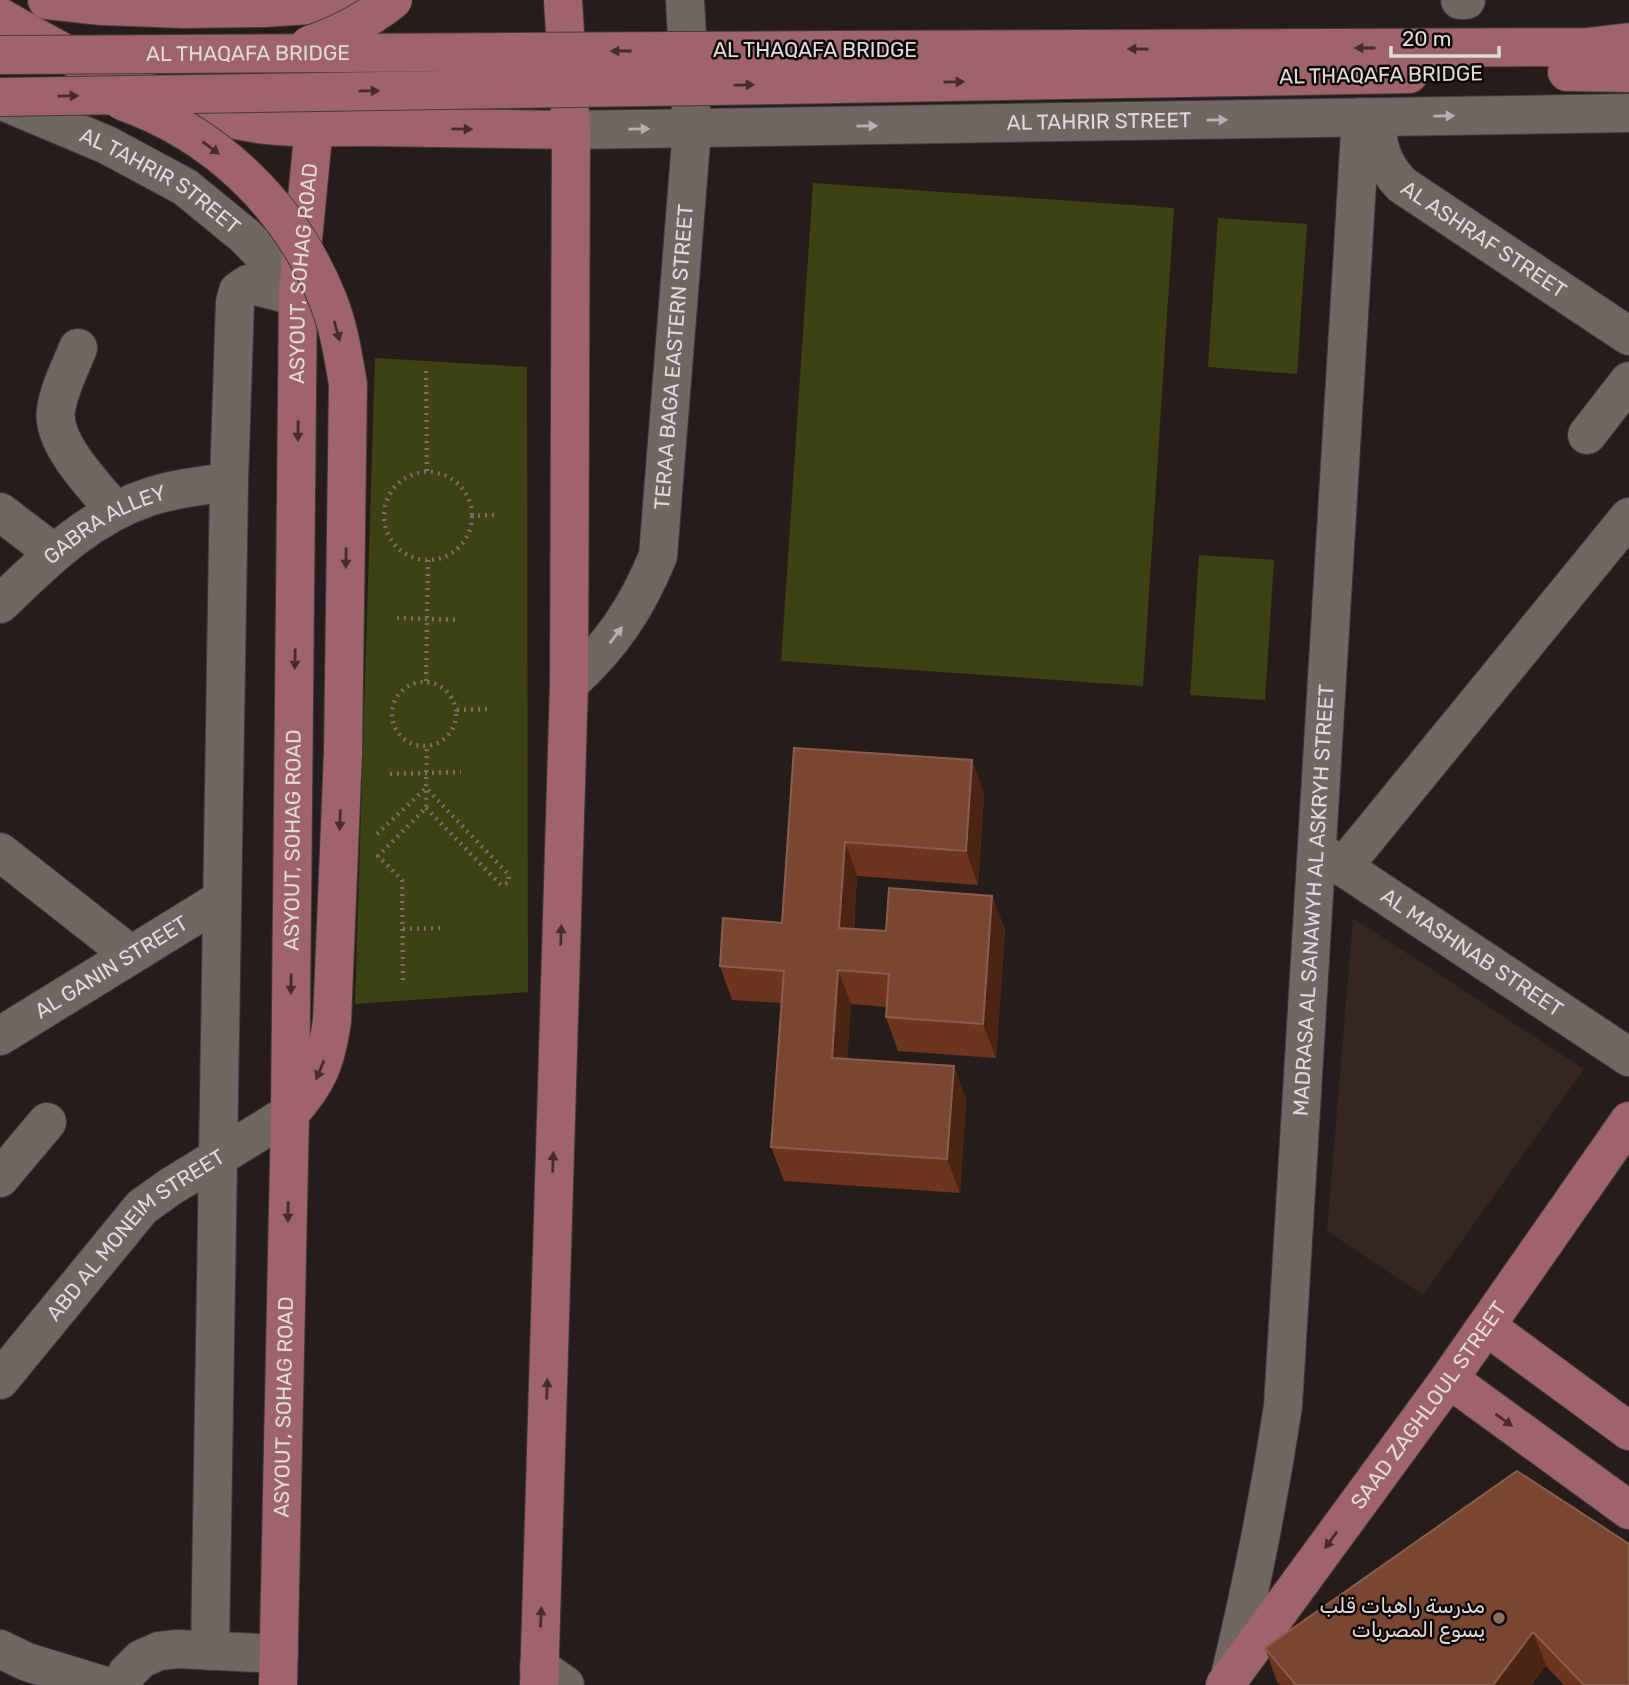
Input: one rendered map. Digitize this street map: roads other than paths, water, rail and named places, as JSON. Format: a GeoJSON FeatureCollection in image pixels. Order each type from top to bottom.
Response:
{"type":"FeatureCollection","features":[{"type":"Feature","properties":{"kind":"main road"},"geometry":{"type":"LineString","coordinates":[[47,0],[102,6],[183,9],[264,8],[391,0]]}},
{"type":"Feature","properties":{"kind":"main road"},"geometry":{"type":"LineString","coordinates":[[278,53],[312,45],[344,32],[374,15],[391,0]]}},
{"type":"Feature","properties":{"kind":"main road"},"geometry":{"type":"LineString","coordinates":[[548,1679],[569,684],[571,130],[564,0]]}},
{"type":"Feature","properties":{"kind":"main road","name":"ASYOUT, SOHAG ROAD"},"geometry":{"type":"LineString","coordinates":[[279,1670],[299,294],[314,127],[345,1]]}},
{"type":"Feature","properties":{"kind":"main road"},"geometry":{"type":"LineString","coordinates":[[0,17],[67,56],[158,95],[259,124],[571,130]]}},
{"type":"Feature","properties":{"kind":"main road","name":"AL THAQAFA BRIDGE"},"geometry":{"type":"LineString","coordinates":[[0,99],[837,67],[1574,47],[1629,43]]}},
{"type":"Feature","properties":{"kind":"main road","name":"AL THAQAFA BRIDGE"},"geometry":{"type":"LineString","coordinates":[[0,55],[278,53],[837,67],[1629,72]]}},
{"type":"Feature","properties":{"kind":"main road"},"geometry":{"type":"LineString","coordinates":[[107,96],[176,124],[237,168],[263,194],[290,228],[312,263],[329,302],[341,342],[348,384],[343,752],[332,1021],[321,1071],[312,1087],[289,1114]]}},
{"type":"Feature","properties":{"kind":"main road","name":"SAAD ZAGHLOUL STREET"},"geometry":{"type":"LineString","coordinates":[[1227,1682],[1449,1379],[1629,1121]]}},
{"type":"Feature","properties":{"kind":"main road"},"geometry":{"type":"LineString","coordinates":[[1486,1326],[1629,1430]]}},
{"type":"Feature","properties":{"kind":"main road"},"geometry":{"type":"LineString","coordinates":[[1449,1379],[1629,1510]]}},
{"type":"Feature","properties":{"kind":"street","name":"TERAA BAGA EASTERN STREET"},"geometry":{"type":"LineString","coordinates":[[569,684],[615,638],[646,585],[658,556],[692,128],[685,0]]}},
{"type":"Feature","properties":{"kind":"street"},"geometry":{"type":"LineString","coordinates":[[1460,0],[1466,0]]}},
{"type":"Feature","properties":{"kind":"street","name":"AL TAHRIR STREET"},"geometry":{"type":"LineString","coordinates":[[0,99],[107,145],[185,187],[245,236],[299,294]]}},
{"type":"Feature","properties":{"kind":"street","name":"AL TAHRIR STREET"},"geometry":{"type":"LineString","coordinates":[[571,130],[1629,113]]}},
{"type":"Feature","properties":{"kind":"street","name":"AL ASHRAF STREET"},"geometry":{"type":"LineString","coordinates":[[1369,117],[1381,156],[1402,185],[1629,336]]}},
{"type":"Feature","properties":{"kind":"street","name":"MADRASA AL SANAWYH AL ASKRYH STREET"},"geometry":{"type":"LineString","coordinates":[[1227,1682],[1251,1589],[1283,1406],[1330,858],[1369,117]]}},
{"type":"Feature","properties":{"kind":"street"},"geometry":{"type":"LineString","coordinates":[[210,1651],[229,482],[235,302],[238,291],[248,284],[299,294]]}},
{"type":"Feature","properties":{"kind":"street"},"geometry":{"type":"LineString","coordinates":[[78,348],[59,396],[55,413],[57,429],[63,444],[115,511]]}},
{"type":"Feature","properties":{"kind":"street"},"geometry":{"type":"LineString","coordinates":[[1587,435],[1629,382]]}},
{"type":"Feature","properties":{"kind":"street","name":"GABRA ALLEY"},"geometry":{"type":"LineString","coordinates":[[0,604],[54,553],[83,530],[115,511],[149,497],[184,488],[229,482]]}},
{"type":"Feature","properties":{"kind":"street"},"geometry":{"type":"LineString","coordinates":[[0,512],[54,553]]}},
{"type":"Feature","properties":{"kind":"street"},"geometry":{"type":"LineString","coordinates":[[1330,858],[1629,517]]}},
{"type":"Feature","properties":{"kind":"street"},"geometry":{"type":"LineString","coordinates":[[0,852],[131,955]]}},
{"type":"Feature","properties":{"kind":"street","name":"AL MASHNAB STREET"},"geometry":{"type":"LineString","coordinates":[[1330,858],[1629,1057]]}},
{"type":"Feature","properties":{"kind":"street","name":"AL GANIN STREET"},"geometry":{"type":"LineString","coordinates":[[0,1036],[222,899]]}},
{"type":"Feature","properties":{"kind":"street","name":"ABD AL MONEIM STREET"},"geometry":{"type":"LineString","coordinates":[[0,1380],[142,1207],[155,1196],[289,1114]]}},
{"type":"Feature","properties":{"kind":"street"},"geometry":{"type":"LineString","coordinates":[[0,1178],[47,1122]]}},
{"type":"Feature","properties":{"kind":"street"},"geometry":{"type":"LineString","coordinates":[[0,1649],[27,1662],[102,1685]]}},
{"type":"Feature","properties":{"kind":"street"},"geometry":{"type":"LineString","coordinates":[[122,1685],[127,1672],[141,1659],[159,1651],[210,1651],[279,1670]]}},
{"type":"Feature","properties":{"kind":"place","name":"مدرسة راهبات قلب يسوع المصريات"},"geometry":{"type":"Point","coordinates":[1499,1618]}}]}
